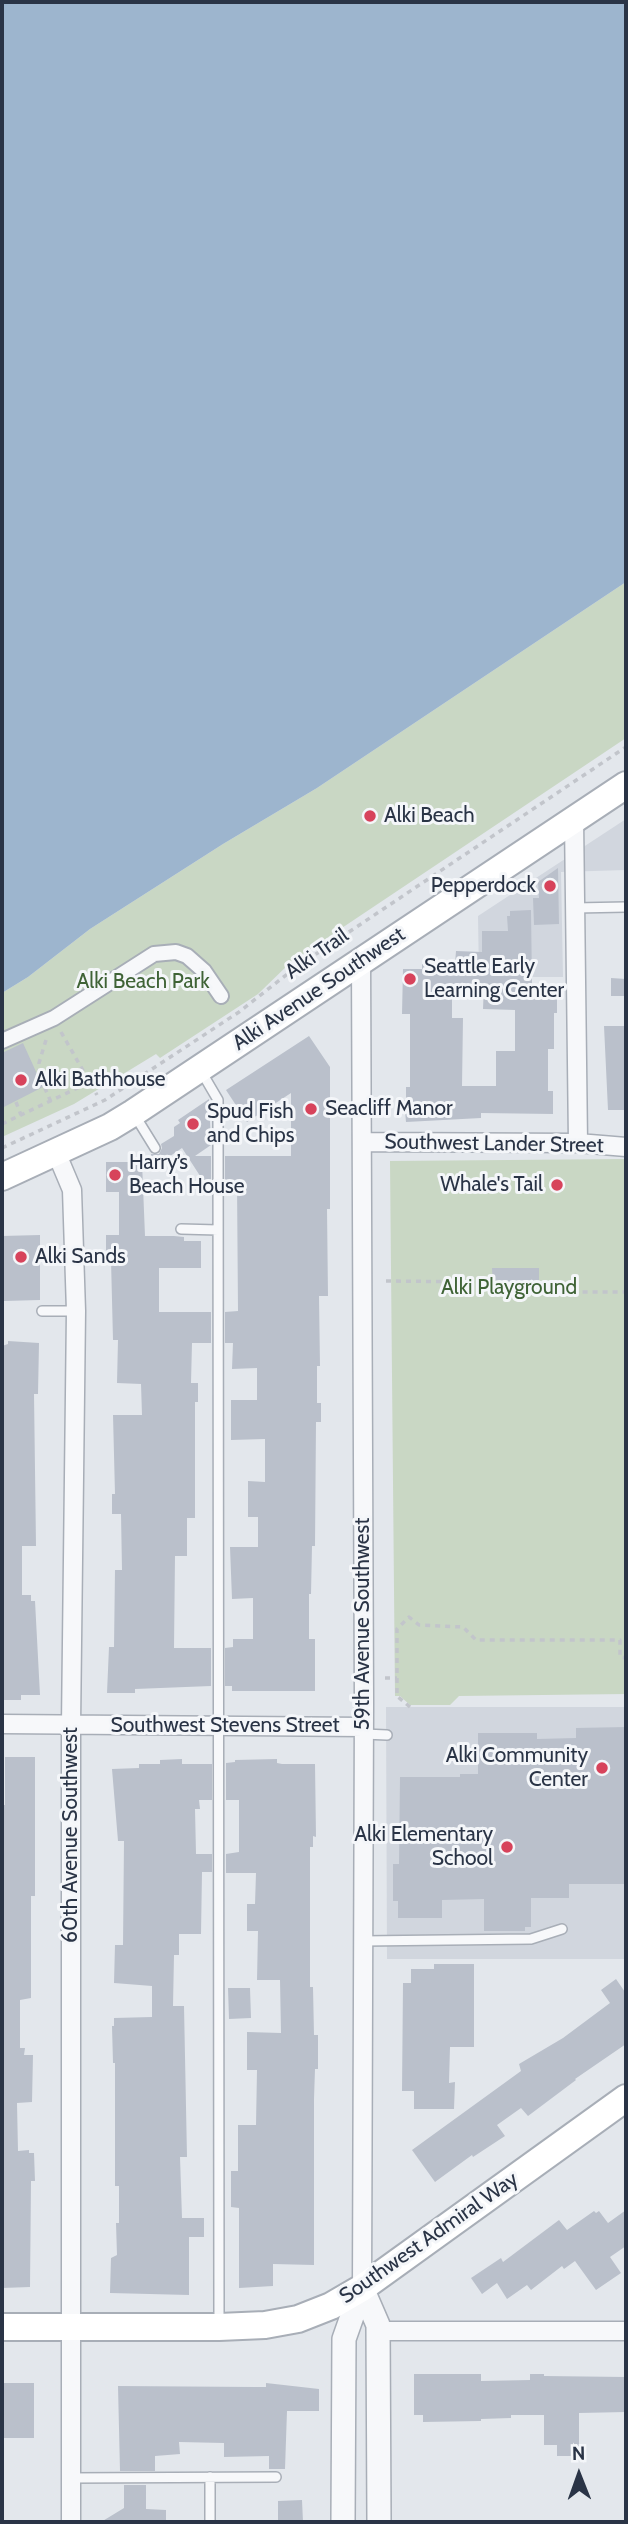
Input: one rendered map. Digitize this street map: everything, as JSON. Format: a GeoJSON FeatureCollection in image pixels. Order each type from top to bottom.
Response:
{"type":"FeatureCollection","features":[{"type":"Feature","properties":{"kind":"main road","name":"Alki Avenue Southwest"},"geometry":{"type":"LineString","coordinates":[[2,1177],[110,1127],[133,1113],[626,785]]}},
{"type":"Feature","properties":{"kind":"main road","name":"Southwest Admiral Way"},"geometry":{"type":"LineString","coordinates":[[2,2327],[219,2327],[265,2325],[298,2319],[331,2306],[362,2288],[626,2098]]}},
{"type":"Feature","properties":{"kind":"street"},"geometry":{"type":"LineString","coordinates":[[574,819],[578,1143]]}},
{"type":"Feature","properties":{"kind":"street"},"geometry":{"type":"LineString","coordinates":[[2,1041],[54,1018],[143,959],[165,952],[176,952],[197,962],[221,996]]}},
{"type":"Feature","properties":{"kind":"street","name":"59th Avenue Southwest"},"geometry":{"type":"LineString","coordinates":[[343,2522],[344,2339],[362,2288],[364,1731],[361,960]]}},
{"type":"Feature","properties":{"kind":"street","name":"Southwest Lander Street"},"geometry":{"type":"LineString","coordinates":[[363,1142],[578,1143],[626,1147]]}},
{"type":"Feature","properties":{"kind":"street","name":"60th Avenue Southwest"},"geometry":{"type":"LineString","coordinates":[[56,1152],[72,1190],[76,1311],[71,1725],[71,2522]]}},
{"type":"Feature","properties":{"kind":"street","name":"Southwest Stevens Street"},"geometry":{"type":"LineString","coordinates":[[2,1724],[217,1726],[364,1731]]}},
{"type":"Feature","properties":{"kind":"street","name":"59th Avenue Southwest"},"geometry":{"type":"LineString","coordinates":[[362,2288],[379,2331],[379,2522]]}},
{"type":"Feature","properties":{"kind":"street"},"geometry":{"type":"LineString","coordinates":[[379,2331],[626,2331]]}},
{"type":"Feature","properties":{"kind":"lane"},"geometry":{"type":"LineString","coordinates":[[575,908],[626,907]]}},
{"type":"Feature","properties":{"kind":"lane"},"geometry":{"type":"LineString","coordinates":[[200,1069],[218,1100],[219,2327]]}},
{"type":"Feature","properties":{"kind":"lane"},"geometry":{"type":"LineString","coordinates":[[133,1113],[155,1148]]}},
{"type":"Feature","properties":{"kind":"lane"},"geometry":{"type":"LineString","coordinates":[[181,1229],[218,1230]]}},
{"type":"Feature","properties":{"kind":"lane"},"geometry":{"type":"LineString","coordinates":[[205,1287],[217,1287]]}},
{"type":"Feature","properties":{"kind":"lane"},"geometry":{"type":"LineString","coordinates":[[42,1311],[76,1311]]}},
{"type":"Feature","properties":{"kind":"lane"},"geometry":{"type":"LineString","coordinates":[[364,1731],[387,1735]]}},
{"type":"Feature","properties":{"kind":"lane"},"geometry":{"type":"LineString","coordinates":[[363,1941],[531,1939],[562,1929]]}},
{"type":"Feature","properties":{"kind":"lane"},"geometry":{"type":"LineString","coordinates":[[210,2477],[211,2522]]}},
{"type":"Feature","properties":{"kind":"lane"},"geometry":{"type":"LineString","coordinates":[[71,2478],[276,2477]]}},
{"type":"Feature","properties":{"kind":"path","name":"Alki Trail"},"geometry":{"type":"LineString","coordinates":[[2,1148],[105,1100],[239,1012],[295,968],[626,747]]}},
{"type":"Feature","properties":{"kind":"path"},"geometry":{"type":"LineString","coordinates":[[54,1018],[96,1095]]}},
{"type":"Feature","properties":{"kind":"path"},"geometry":{"type":"LineString","coordinates":[[51,1102],[39,1075],[39,1063],[54,1018]]}},
{"type":"Feature","properties":{"kind":"path"},"geometry":{"type":"LineString","coordinates":[[2,1124],[90,1083]]}},
{"type":"Feature","properties":{"kind":"path"},"geometry":{"type":"LineString","coordinates":[[16,1102],[21,1115]]}},
{"type":"Feature","properties":{"kind":"path"},"geometry":{"type":"LineString","coordinates":[[386,1281],[483,1282],[496,1292],[626,1292]]}},
{"type":"Feature","properties":{"kind":"path"},"geometry":{"type":"LineString","coordinates":[[410,1707],[397,1696],[397,1629],[410,1617],[419,1626],[463,1627],[476,1640],[620,1640],[620,1657],[626,1658]]}},
{"type":"Feature","properties":{"kind":"path"},"geometry":{"type":"LineString","coordinates":[[385,1678],[397,1678]]}},
{"type":"Feature","properties":{"kind":"shaded area"},"geometry":{"type":"Polygon","coordinates":[[[626,819],[626,870],[561,872],[563,977],[479,977],[478,916],[626,819]]]}},
{"type":"Feature","properties":{"kind":"shaded area","name":"Alki Elementary School"},"geometry":{"type":"Polygon","coordinates":[[[386,1707],[626,1707],[626,1959],[387,1959],[386,1707]]]}},
{"type":"Feature","properties":{"kind":"green space","name":"Alki Beach Park"},"geometry":{"type":"Polygon","coordinates":[[[626,582],[626,738],[291,962],[258,994],[160,1058],[156,1054],[74,1104],[2,1137],[2,993],[28,977],[90,929],[317,788],[626,582]]]}},
{"type":"Feature","properties":{"kind":"green space","name":"Alki Playground"},"geometry":{"type":"Polygon","coordinates":[[[626,1159],[626,1694],[459,1696],[450,1705],[410,1705],[400,1696],[395,1696],[390,1161],[626,1159]]]}},
{"type":"Feature","properties":{"kind":"water"},"geometry":{"type":"Polygon","coordinates":[[[2,2],[626,2],[626,582],[317,788],[90,929],[28,977],[2,993],[2,2]]]}},
{"type":"Feature","properties":{"kind":"building"},"geometry":{"type":"Polygon","coordinates":[[[558,868],[559,924],[534,925],[533,898],[539,898],[538,882],[558,868]]]}},
{"type":"Feature","properties":{"kind":"building"},"geometry":{"type":"Polygon","coordinates":[[[531,910],[532,985],[550,985],[551,988],[557,988],[554,1049],[548,1049],[548,1091],[553,1091],[553,1114],[481,1113],[481,1118],[406,1122],[404,1100],[406,1087],[410,1087],[410,1014],[402,1014],[403,969],[422,969],[422,964],[455,964],[456,951],[482,952],[482,931],[508,931],[507,916],[510,916],[510,911],[531,910]],[[452,984],[452,1018],[463,1018],[462,1086],[496,1086],[496,1051],[515,1051],[515,1010],[483,1009],[484,984],[452,984]]]}},
{"type":"Feature","properties":{"kind":"building"},"geometry":{"type":"Polygon","coordinates":[[[611,978],[626,979],[626,996],[611,996],[611,978]]]}},
{"type":"Feature","properties":{"kind":"building"},"geometry":{"type":"Polygon","coordinates":[[[604,1026],[626,1026],[626,1110],[608,1110],[604,1026]]]}},
{"type":"Feature","properties":{"kind":"building"},"geometry":{"type":"Polygon","coordinates":[[[309,1036],[330,1067],[328,1296],[319,1296],[320,1366],[317,1366],[317,1403],[321,1403],[321,1422],[316,1422],[315,1546],[312,1546],[309,1594],[309,1639],[315,1639],[315,1691],[232,1691],[232,1686],[225,1686],[225,1648],[233,1647],[233,1639],[253,1639],[253,1598],[232,1599],[230,1547],[258,1547],[258,1517],[248,1517],[248,1481],[265,1482],[265,1439],[231,1440],[231,1400],[257,1400],[257,1368],[232,1369],[233,1343],[225,1343],[225,1312],[238,1311],[237,1183],[225,1182],[225,1156],[291,1156],[291,1093],[247,1122],[226,1090],[309,1036]]]}},
{"type":"Feature","properties":{"kind":"building","name":"Alki Bathhouse"},"geometry":{"type":"Polygon","coordinates":[[[23,1043],[43,1087],[2,1108],[2,1053],[23,1043]]]}},
{"type":"Feature","properties":{"kind":"building"},"geometry":{"type":"Polygon","coordinates":[[[209,1099],[211,1145],[195,1156],[211,1156],[211,1182],[204,1182],[182,1148],[151,1169],[151,1154],[159,1154],[161,1144],[174,1136],[174,1127],[180,1123],[178,1120],[209,1099]]]}},
{"type":"Feature","properties":{"kind":"building"},"geometry":{"type":"Polygon","coordinates":[[[106,1162],[142,1162],[145,1236],[174,1236],[184,1237],[184,1241],[201,1241],[201,1268],[159,1268],[159,1312],[211,1312],[211,1343],[192,1343],[191,1383],[198,1383],[198,1402],[195,1402],[195,1518],[187,1518],[187,1556],[175,1556],[174,1648],[211,1648],[211,1686],[135,1689],[135,1693],[107,1693],[109,1647],[114,1647],[115,1570],[122,1570],[121,1514],[112,1514],[112,1494],[115,1494],[113,1415],[142,1415],[141,1384],[117,1383],[118,1340],[113,1340],[111,1260],[108,1260],[106,1255],[106,1235],[119,1235],[119,1192],[106,1192],[106,1162]]]}},
{"type":"Feature","properties":{"kind":"building","name":"Alki Sands"},"geometry":{"type":"Polygon","coordinates":[[[40,1235],[40,1300],[4,1301],[2,1236],[40,1235]]]}},
{"type":"Feature","properties":{"kind":"building"},"geometry":{"type":"Polygon","coordinates":[[[492,1268],[539,1268],[539,1286],[493,1286],[492,1268]]]}},
{"type":"Feature","properties":{"kind":"building"},"geometry":{"type":"Polygon","coordinates":[[[8,1341],[39,1343],[38,1394],[34,1394],[36,1546],[22,1546],[22,1595],[31,1595],[31,1601],[35,1601],[40,1695],[21,1695],[21,1700],[4,1700],[2,1661],[2,1346],[8,1344],[8,1341]]]}},
{"type":"Feature","properties":{"kind":"building"},"geometry":{"type":"Polygon","coordinates":[[[626,1727],[626,1884],[569,1884],[569,1898],[531,1898],[531,1927],[525,1927],[525,1931],[484,1931],[484,1899],[442,1900],[442,1918],[398,1918],[398,1901],[393,1901],[393,1864],[399,1864],[400,1777],[460,1777],[460,1774],[478,1774],[478,1733],[537,1733],[537,1739],[576,1738],[576,1728],[626,1727]]]}},
{"type":"Feature","properties":{"kind":"building"},"geometry":{"type":"Polygon","coordinates":[[[5,1757],[35,1757],[35,1896],[31,1896],[31,1998],[20,2000],[20,2048],[25,2048],[24,2055],[33,2055],[32,2102],[17,2103],[18,2151],[29,2150],[29,2153],[34,2153],[35,2181],[31,2181],[30,2287],[2,2288],[2,1805],[5,1805],[5,1757]]]}},
{"type":"Feature","properties":{"kind":"building"},"geometry":{"type":"Polygon","coordinates":[[[182,1759],[182,1764],[212,1764],[212,1800],[199,1800],[200,1809],[195,1809],[196,1854],[212,1854],[212,1872],[202,1872],[201,1934],[179,1934],[179,1955],[174,1955],[173,2006],[184,2006],[187,2157],[180,2157],[182,2218],[204,2218],[204,2237],[189,2237],[189,2295],[110,2293],[111,2258],[117,2255],[116,2223],[119,2223],[119,2186],[115,2186],[115,2063],[112,2026],[114,2018],[152,2017],[152,1986],[114,1983],[115,1945],[123,1945],[124,1841],[118,1841],[112,1769],[139,1768],[139,1764],[160,1764],[160,1760],[182,1759]]]}},
{"type":"Feature","properties":{"kind":"building"},"geometry":{"type":"Polygon","coordinates":[[[277,1759],[277,1763],[282,1764],[315,1764],[316,1837],[313,1836],[313,1847],[310,1847],[310,1987],[313,1987],[314,2035],[318,2035],[318,2069],[315,2069],[314,2099],[314,2265],[273,2264],[273,2286],[239,2288],[239,2208],[231,2207],[231,2171],[238,2171],[238,2125],[256,2125],[257,2070],[247,2070],[247,2032],[281,2033],[280,1980],[257,1980],[258,1931],[247,1931],[247,1904],[255,1904],[256,1873],[226,1873],[226,1854],[239,1852],[239,1800],[226,1800],[226,1763],[235,1760],[277,1759]]]}},
{"type":"Feature","properties":{"kind":"building"},"geometry":{"type":"Polygon","coordinates":[[[434,1964],[474,1964],[474,2047],[450,2047],[449,2083],[455,2082],[454,2109],[414,2109],[414,2091],[402,2091],[403,1983],[411,1983],[411,1969],[434,1969],[434,1964]]]}},
{"type":"Feature","properties":{"kind":"building"},"geometry":{"type":"Polygon","coordinates":[[[616,1979],[626,1991],[626,2044],[528,2116],[521,2108],[497,2125],[505,2136],[473,2157],[472,2155],[435,2182],[412,2150],[521,2071],[519,2064],[563,2038],[610,2003],[601,1990],[616,1979]]]}},
{"type":"Feature","properties":{"kind":"building"},"geometry":{"type":"Polygon","coordinates":[[[228,1988],[250,1988],[251,2018],[229,2019],[228,1988]]]}},
{"type":"Feature","properties":{"kind":"building"},"geometry":{"type":"Polygon","coordinates":[[[626,2210],[626,2246],[610,2257],[621,2273],[596,2290],[575,2261],[564,2269],[562,2266],[531,2290],[527,2285],[507,2299],[497,2283],[482,2294],[471,2278],[501,2258],[503,2262],[559,2220],[567,2230],[594,2211],[599,2211],[608,2223],[626,2210]]]}},
{"type":"Feature","properties":{"kind":"building"},"geometry":{"type":"Polygon","coordinates":[[[414,2374],[481,2374],[481,2381],[530,2380],[530,2374],[626,2377],[626,2412],[579,2413],[579,2456],[557,2456],[557,2445],[544,2445],[544,2415],[511,2415],[511,2418],[481,2421],[423,2422],[423,2415],[414,2415],[414,2374]]]}},
{"type":"Feature","properties":{"kind":"building"},"geometry":{"type":"Polygon","coordinates":[[[2,2383],[34,2383],[34,2438],[2,2438],[2,2383]]]}},
{"type":"Feature","properties":{"kind":"building"},"geometry":{"type":"Polygon","coordinates":[[[266,2383],[319,2389],[319,2411],[287,2411],[285,2469],[269,2469],[269,2456],[224,2457],[224,2443],[179,2442],[180,2454],[155,2456],[155,2471],[120,2471],[118,2386],[266,2387],[266,2383]]]}},
{"type":"Feature","properties":{"kind":"building"},"geometry":{"type":"Polygon","coordinates":[[[124,2485],[146,2485],[146,2509],[166,2510],[166,2522],[101,2522],[124,2508],[124,2485]]]}},
{"type":"Feature","properties":{"kind":"building"},"geometry":{"type":"Polygon","coordinates":[[[302,2500],[303,2522],[278,2522],[278,2501],[302,2500]]]}},
{"type":"Feature","properties":{"kind":"place","name":"Alki Beach"},"geometry":{"type":"Point","coordinates":[370,816]}},
{"type":"Feature","properties":{"kind":"place","name":"Pepperdock"},"geometry":{"type":"Point","coordinates":[550,886]}},
{"type":"Feature","properties":{"kind":"place","name":"Seattle Early Learning Center"},"geometry":{"type":"Point","coordinates":[410,979]}},
{"type":"Feature","properties":{"kind":"place","name":"Alki Bathhouse"},"geometry":{"type":"Point","coordinates":[21,1080]}},
{"type":"Feature","properties":{"kind":"place","name":"Seacliff Manor"},"geometry":{"type":"Point","coordinates":[311,1109]}},
{"type":"Feature","properties":{"kind":"place","name":"Spud Fish and Chips"},"geometry":{"type":"Point","coordinates":[193,1124]}},
{"type":"Feature","properties":{"kind":"place","name":"Harry’s Beach House"},"geometry":{"type":"Point","coordinates":[115,1175]}},
{"type":"Feature","properties":{"kind":"place","name":"Whale's Tail"},"geometry":{"type":"Point","coordinates":[557,1185]}},
{"type":"Feature","properties":{"kind":"place","name":"Alki Sands"},"geometry":{"type":"Point","coordinates":[21,1257]}},
{"type":"Feature","properties":{"kind":"place","name":"Alki Community Center"},"geometry":{"type":"Point","coordinates":[602,1768]}},
{"type":"Feature","properties":{"kind":"place","name":"Alki Elementary School"},"geometry":{"type":"Point","coordinates":[507,1847]}}]}
